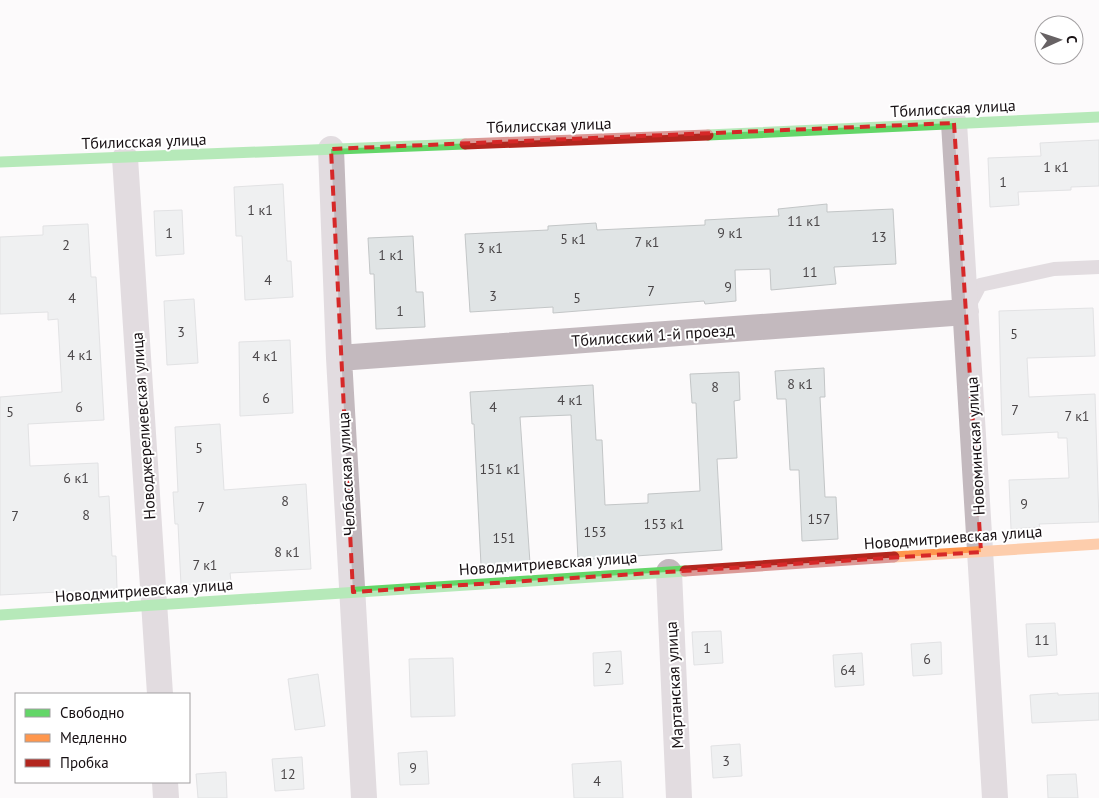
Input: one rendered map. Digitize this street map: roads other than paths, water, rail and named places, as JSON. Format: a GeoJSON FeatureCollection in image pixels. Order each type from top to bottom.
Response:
{"type":"FeatureCollection","features":[{"type":"Feature","properties":{"kind":"street","name":"Тбилисская улица"},"geometry":{"type":"LineString","coordinates":[[0,162],[873,129],[1099,117]]}},
{"type":"Feature","properties":{"kind":"street","name":"Новоминская улица"},"geometry":{"type":"LineString","coordinates":[[954,124],[995,798]]}},
{"type":"Feature","properties":{"kind":"street","name":"Челбасская улица"},"geometry":{"type":"LineString","coordinates":[[331,149],[339,358],[364,798]]}},
{"type":"Feature","properties":{"kind":"street","name":"Новоджерелиевская улица"},"geometry":{"type":"LineString","coordinates":[[125,158],[160,693]]}},
{"type":"Feature","properties":{"kind":"street","name":"Тбилисский 1-й проезд"},"geometry":{"type":"LineString","coordinates":[[339,358],[966,312]]}},
{"type":"Feature","properties":{"kind":"street","name":"Новодмитриевская улица"},"geometry":{"type":"LineString","coordinates":[[0,615],[1099,544]]}},
{"type":"Feature","properties":{"kind":"street","name":"Мартанская улица"},"geometry":{"type":"LineString","coordinates":[[669,572],[679,798]]}},
{"type":"Feature","properties":{"kind":"street"},"geometry":{"type":"LineString","coordinates":[[165,783],[166,798]]}},
{"type":"Feature","properties":{"kind":"lane"},"geometry":{"type":"LineString","coordinates":[[966,312],[980,285],[1054,269],[1099,267]]}}]}
